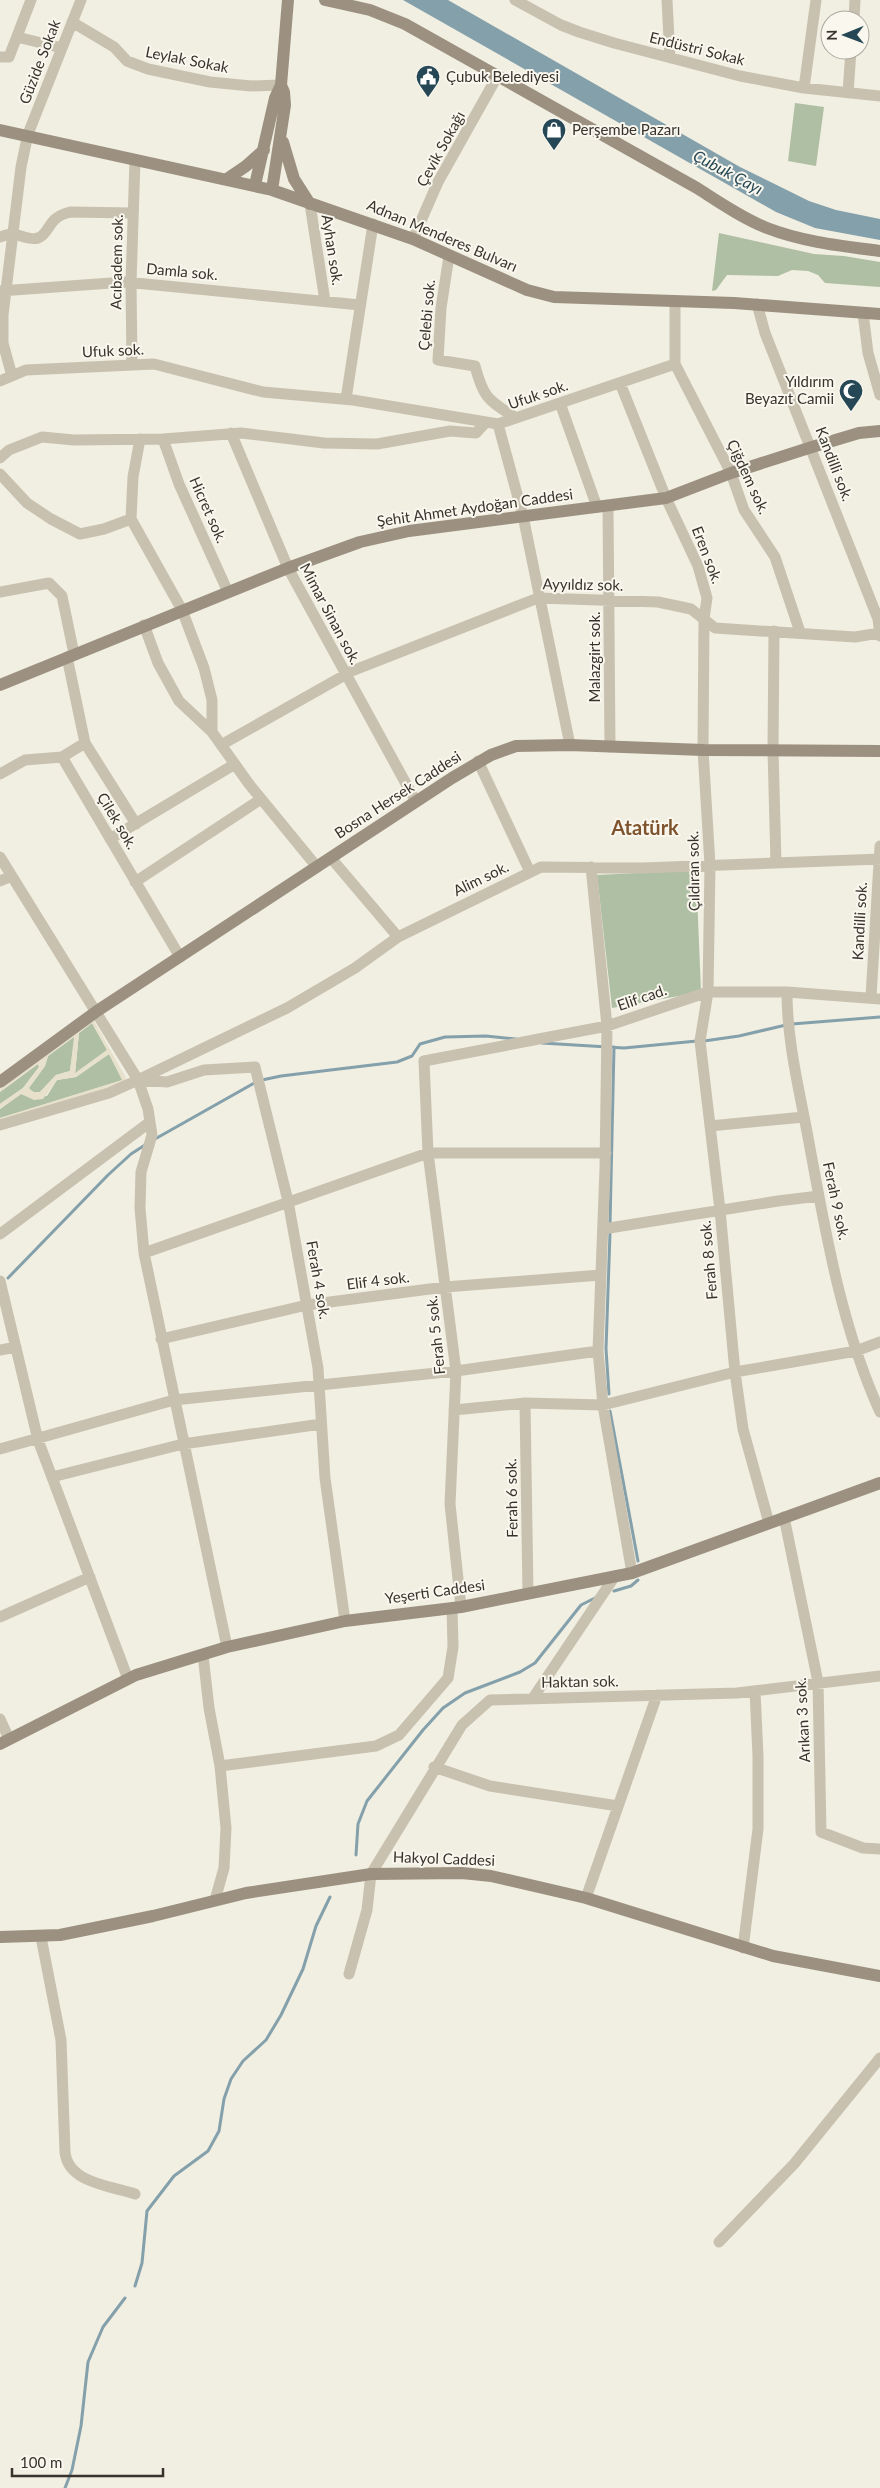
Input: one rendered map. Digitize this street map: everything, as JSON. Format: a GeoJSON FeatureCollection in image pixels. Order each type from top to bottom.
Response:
{"type":"FeatureCollection","features":[{"type":"Feature","properties":{"kind":"street"},"geometry":{"type":"LineString","coordinates":[[4,57],[17,37],[31,0]]}},
{"type":"Feature","properties":{"kind":"street","name":"Güzide Sokak"},"geometry":{"type":"LineString","coordinates":[[12,376],[3,344],[6,235],[28,134],[81,0]]}},
{"type":"Feature","properties":{"kind":"street"},"geometry":{"type":"LineString","coordinates":[[272,190],[285,98],[281,85],[288,0]]}},
{"type":"Feature","properties":{"kind":"street"},"geometry":{"type":"LineString","coordinates":[[325,0],[350,4],[388,16],[498,75],[748,220],[802,239],[880,251]]}},
{"type":"Feature","properties":{"kind":"street"},"geometry":{"type":"LineString","coordinates":[[667,0],[670,58]]}},
{"type":"Feature","properties":{"kind":"street"},"geometry":{"type":"LineString","coordinates":[[804,88],[816,0]]}},
{"type":"Feature","properties":{"kind":"street","name":"Endüstri Sokak"},"geometry":{"type":"LineString","coordinates":[[518,1],[570,28],[614,44],[740,76],[804,88],[880,96]]}},
{"type":"Feature","properties":{"kind":"street","name":"Leylak Sokak"},"geometry":{"type":"LineString","coordinates":[[72,22],[114,47],[126,61],[148,69],[210,82],[251,86],[281,85]]}},
{"type":"Feature","properties":{"kind":"street"},"geometry":{"type":"LineString","coordinates":[[17,37],[62,48]]}},
{"type":"Feature","properties":{"kind":"street"},"geometry":{"type":"LineString","coordinates":[[848,93],[850,60]]}},
{"type":"Feature","properties":{"kind":"street","name":"Çevik Sokağı"},"geometry":{"type":"LineString","coordinates":[[413,239],[438,182],[498,75]]}},
{"type":"Feature","properties":{"kind":"street"},"geometry":{"type":"LineString","coordinates":[[255,186],[274,98],[281,85]]}},
{"type":"Feature","properties":{"kind":"street","name":"Adnan Menderes Bulvarı"},"geometry":{"type":"LineString","coordinates":[[0,130],[28,134],[272,190],[413,239],[527,290],[554,297],[757,304],[880,314]]}},
{"type":"Feature","properties":{"kind":"street"},"geometry":{"type":"LineString","coordinates":[[281,136],[291,172],[310,204]]}},
{"type":"Feature","properties":{"kind":"street"},"geometry":{"type":"LineString","coordinates":[[227,179],[264,150]]}},
{"type":"Feature","properties":{"kind":"street","name":"Acıbadem sok."},"geometry":{"type":"LineString","coordinates":[[132,365],[131,283],[135,160]]}},
{"type":"Feature","properties":{"kind":"street","name":"Ayhan sok."},"geometry":{"type":"LineString","coordinates":[[310,204],[325,301]]}},
{"type":"Feature","properties":{"kind":"street"},"geometry":{"type":"LineString","coordinates":[[6,235],[36,239],[44,235],[50,222],[60,214],[70,212],[133,213]]}},
{"type":"Feature","properties":{"kind":"street"},"geometry":{"type":"LineString","coordinates":[[346,399],[373,224]]}},
{"type":"Feature","properties":{"kind":"street","name":"Çelebi sok."},"geometry":{"type":"LineString","coordinates":[[449,256],[441,308],[438,360],[475,366],[481,389],[487,399],[516,418]]}},
{"type":"Feature","properties":{"kind":"street","name":"Damla sok."},"geometry":{"type":"LineString","coordinates":[[3,290],[78,284],[131,283],[360,305]]}},
{"type":"Feature","properties":{"kind":"street"},"geometry":{"type":"LineString","coordinates":[[675,302],[675,364]]}},
{"type":"Feature","properties":{"kind":"street","name":"Kandilli sok."},"geometry":{"type":"LineString","coordinates":[[757,304],[766,334],[878,619],[880,634]]}},
{"type":"Feature","properties":{"kind":"street"},"geometry":{"type":"LineString","coordinates":[[863,313],[868,353],[880,395]]}},
{"type":"Feature","properties":{"kind":"street","name":"Ufuk sok."},"geometry":{"type":"LineString","coordinates":[[0,381],[26,370],[154,364],[263,392],[346,399],[492,423],[516,418],[675,364]]}},
{"type":"Feature","properties":{"kind":"street","name":"Çiğdem sok."},"geometry":{"type":"LineString","coordinates":[[675,364],[731,473],[744,510],[774,558],[800,632]]}},
{"type":"Feature","properties":{"kind":"street","name":"Eren sok."},"geometry":{"type":"LineString","coordinates":[[620,383],[666,498],[698,566],[708,598],[704,619],[703,750]]}},
{"type":"Feature","properties":{"kind":"street","name":"Malazgirt sok."},"geometry":{"type":"LineString","coordinates":[[560,403],[603,507],[609,600],[610,747]]}},
{"type":"Feature","properties":{"kind":"street"},"geometry":{"type":"LineString","coordinates":[[0,458],[9,450],[42,437],[74,440],[163,439],[231,433],[324,443],[377,444],[450,431],[476,433],[492,423],[523,516],[538,598],[570,745]]}},
{"type":"Feature","properties":{"kind":"street","name":"Şehit Ahmet Aydoğan Caddesi"},"geometry":{"type":"LineString","coordinates":[[0,685],[144,625],[288,568],[360,542],[390,534],[666,498],[731,473],[812,447],[859,433],[880,432]]}},
{"type":"Feature","properties":{"kind":"street","name":"Mimar Sinan sok."},"geometry":{"type":"LineString","coordinates":[[231,433],[288,568],[416,802]]}},
{"type":"Feature","properties":{"kind":"street"},"geometry":{"type":"LineString","coordinates":[[140,439],[133,477],[131,519],[182,610],[204,668],[212,700],[212,732]]}},
{"type":"Feature","properties":{"kind":"street","name":"Hicret sok."},"geometry":{"type":"LineString","coordinates":[[163,439],[179,484],[228,592]]}},
{"type":"Feature","properties":{"kind":"street"},"geometry":{"type":"LineString","coordinates":[[0,474],[27,503],[51,519],[80,534],[104,529],[131,519]]}},
{"type":"Feature","properties":{"kind":"street"},"geometry":{"type":"LineString","coordinates":[[0,592],[36,583],[49,583],[62,596],[85,743],[136,824]]}},
{"type":"Feature","properties":{"kind":"street","name":"Ayyıldız sok."},"geometry":{"type":"LineString","coordinates":[[221,745],[346,674],[538,598],[658,602],[691,610],[715,628],[855,637],[880,634]]}},
{"type":"Feature","properties":{"kind":"street"},"geometry":{"type":"LineString","coordinates":[[144,625],[158,662],[179,701],[212,732],[262,799],[317,867]]}},
{"type":"Feature","properties":{"kind":"street"},"geometry":{"type":"LineString","coordinates":[[774,631],[773,750],[776,863]]}},
{"type":"Feature","properties":{"kind":"street"},"geometry":{"type":"LineString","coordinates":[[0,774],[25,760],[62,757],[85,743]]}},
{"type":"Feature","properties":{"kind":"street","name":"Bosna Hersek Caddesi"},"geometry":{"type":"LineString","coordinates":[[0,1082],[97,1010],[478,761],[504,749],[516,746],[570,745],[703,750],[880,751]]}},
{"type":"Feature","properties":{"kind":"street","name":"Çıldıran sok."},"geometry":{"type":"LineString","coordinates":[[703,750],[710,865],[708,992]]}},
{"type":"Feature","properties":{"kind":"street","name":"Çilek sok."},"geometry":{"type":"LineString","coordinates":[[62,757],[180,957]]}},
{"type":"Feature","properties":{"kind":"street"},"geometry":{"type":"LineString","coordinates":[[478,761],[530,872]]}},
{"type":"Feature","properties":{"kind":"street"},"geometry":{"type":"LineString","coordinates":[[110,839],[235,764]]}},
{"type":"Feature","properties":{"kind":"street"},"geometry":{"type":"LineString","coordinates":[[135,882],[262,799]]}},
{"type":"Feature","properties":{"kind":"street","name":"Kandilli sok."},"geometry":{"type":"LineString","coordinates":[[876,998],[880,846]]}},
{"type":"Feature","properties":{"kind":"street"},"geometry":{"type":"LineString","coordinates":[[0,857],[97,1010],[138,1080],[152,1135],[141,1172],[140,1208],[144,1253],[227,1647]]}},
{"type":"Feature","properties":{"kind":"street"},"geometry":{"type":"LineString","coordinates":[[331,858],[398,937]]}},
{"type":"Feature","properties":{"kind":"street","name":"Alim sok."},"geometry":{"type":"LineString","coordinates":[[0,1125],[109,1093],[138,1080],[287,1008],[355,968],[398,937],[540,867],[710,865],[880,859]]}},
{"type":"Feature","properties":{"kind":"street"},"geometry":{"type":"LineString","coordinates":[[591,867],[607,1026],[606,1153],[598,1351],[603,1404],[632,1573]]}},
{"type":"Feature","properties":{"kind":"street"},"geometry":{"type":"LineString","coordinates":[[0,881],[12,876]]}},
{"type":"Feature","properties":{"kind":"street","name":"Elif cad."},"geometry":{"type":"LineString","coordinates":[[424,1061],[607,1026],[708,992],[787,992],[876,998]]}},
{"type":"Feature","properties":{"kind":"street","name":"Ferah 8 sok."},"geometry":{"type":"LineString","coordinates":[[708,992],[700,1041],[720,1210],[735,1372],[743,1428],[769,1523]]}},
{"type":"Feature","properties":{"kind":"street","name":"Ferah 9 sok."},"geometry":{"type":"LineString","coordinates":[[787,992],[787,1024],[819,1196],[850,1332],[880,1412]]}},
{"type":"Feature","properties":{"kind":"street","name":"Ferah 5 sok."},"geometry":{"type":"LineString","coordinates":[[220,1766],[376,1746],[399,1735],[448,1678],[456,1607],[450,1504],[456,1371],[428,1152],[424,1061]]}},
{"type":"Feature","properties":{"kind":"street","name":"Ferah 4 sok."},"geometry":{"type":"LineString","coordinates":[[138,1080],[167,1082],[204,1070],[255,1067],[288,1201],[307,1305],[319,1385],[325,1478],[346,1621]]}},
{"type":"Feature","properties":{"kind":"street"},"geometry":{"type":"LineString","coordinates":[[710,1126],[804,1117]]}},
{"type":"Feature","properties":{"kind":"street"},"geometry":{"type":"LineString","coordinates":[[0,1234],[150,1122]]}},
{"type":"Feature","properties":{"kind":"street"},"geometry":{"type":"LineString","coordinates":[[144,1253],[428,1152],[606,1153]]}},
{"type":"Feature","properties":{"kind":"street"},"geometry":{"type":"LineString","coordinates":[[603,1229],[819,1196]]}},
{"type":"Feature","properties":{"kind":"street","name":"Elif 4 sok."},"geometry":{"type":"LineString","coordinates":[[161,1339],[307,1305],[445,1287],[601,1275]]}},
{"type":"Feature","properties":{"kind":"street"},"geometry":{"type":"LineString","coordinates":[[0,1281],[38,1440],[128,1679]]}},
{"type":"Feature","properties":{"kind":"street"},"geometry":{"type":"LineString","coordinates":[[454,1410],[526,1402],[603,1404],[735,1372],[856,1352],[880,1342]]}},
{"type":"Feature","properties":{"kind":"street"},"geometry":{"type":"LineString","coordinates":[[0,1350],[16,1347]]}},
{"type":"Feature","properties":{"kind":"street"},"geometry":{"type":"LineString","coordinates":[[0,1450],[174,1400],[456,1371],[598,1351]]}},
{"type":"Feature","properties":{"kind":"street","name":"Ferah 6 sok."},"geometry":{"type":"LineString","coordinates":[[526,1402],[528,1593]]}},
{"type":"Feature","properties":{"kind":"street"},"geometry":{"type":"LineString","coordinates":[[52,1477],[184,1444],[321,1424]]}},
{"type":"Feature","properties":{"kind":"street","name":"Yeşerti Caddesi"},"geometry":{"type":"LineString","coordinates":[[4,1742],[128,1679],[227,1647],[346,1621],[456,1607],[632,1573],[880,1483]]}},
{"type":"Feature","properties":{"kind":"street","name":"Arıkan 3 sok."},"geometry":{"type":"LineString","coordinates":[[784,1517],[818,1682],[821,1832],[863,1848],[880,1849]]}},
{"type":"Feature","properties":{"kind":"street"},"geometry":{"type":"LineString","coordinates":[[533,1698],[615,1576]]}},
{"type":"Feature","properties":{"kind":"street"},"geometry":{"type":"LineString","coordinates":[[0,1617],[90,1578]]}},
{"type":"Feature","properties":{"kind":"street"},"geometry":{"type":"LineString","coordinates":[[203,1655],[209,1708],[220,1766],[227,1842],[224,1868],[215,1900]]}},
{"type":"Feature","properties":{"kind":"street","name":"Haktan sok."},"geometry":{"type":"LineString","coordinates":[[372,1874],[434,1767],[462,1725],[490,1700],[755,1691],[880,1676]]}},
{"type":"Feature","properties":{"kind":"street"},"geometry":{"type":"LineString","coordinates":[[743,1948],[758,1829],[758,1756],[755,1691]]}},
{"type":"Feature","properties":{"kind":"street"},"geometry":{"type":"LineString","coordinates":[[586,1898],[657,1695]]}},
{"type":"Feature","properties":{"kind":"street"},"geometry":{"type":"LineString","coordinates":[[0,1719],[4,1742]]}},
{"type":"Feature","properties":{"kind":"street"},"geometry":{"type":"LineString","coordinates":[[434,1767],[490,1786],[618,1806]]}},
{"type":"Feature","properties":{"kind":"street","name":"Hakyol Caddesi"},"geometry":{"type":"LineString","coordinates":[[0,1937],[41,1937],[153,1916],[215,1900],[303,1883],[372,1874],[429,1872],[491,1876],[586,1898],[743,1948],[818,1966],[880,1976]]}},
{"type":"Feature","properties":{"kind":"street"},"geometry":{"type":"LineString","coordinates":[[350,1974],[367,1910],[372,1874]]}},
{"type":"Feature","properties":{"kind":"street"},"geometry":{"type":"LineString","coordinates":[[41,1937],[61,2040],[65,2152],[68,2164],[78,2176],[135,2194]]}},
{"type":"Feature","properties":{"kind":"street"},"geometry":{"type":"LineString","coordinates":[[719,2242],[794,2164],[880,2058]]}},
{"type":"Feature","properties":{"kind":"green space"},"geometry":{"type":"Polygon","coordinates":[[[795,103],[824,107],[816,166],[788,161],[795,103]]]}},
{"type":"Feature","properties":{"kind":"green space"},"geometry":{"type":"Polygon","coordinates":[[[719,233],[814,254],[844,256],[880,262],[880,287],[825,283],[818,275],[808,271],[792,270],[778,276],[727,275],[716,290],[712,291],[719,233]]]}},
{"type":"Feature","properties":{"kind":"green space"},"geometry":{"type":"Polygon","coordinates":[[[696,870],[701,992],[612,1008],[597,875],[696,870]]]}},
{"type":"Feature","properties":{"kind":"green space"},"geometry":{"type":"Polygon","coordinates":[[[92,1023],[107,1050],[75,1074],[79,1033],[92,1023]]]}},
{"type":"Feature","properties":{"kind":"green space"},"geometry":{"type":"Polygon","coordinates":[[[75,1036],[70,1071],[56,1075],[38,1094],[28,1089],[45,1066],[48,1056],[75,1036]]]}},
{"type":"Feature","properties":{"kind":"green space"},"geometry":{"type":"Polygon","coordinates":[[[109,1054],[123,1080],[0,1118],[0,1109],[21,1094],[47,1096],[57,1080],[76,1077],[109,1054]]]}},
{"type":"Feature","properties":{"kind":"green space"},"geometry":{"type":"Polygon","coordinates":[[[38,1064],[39,1067],[23,1088],[0,1104],[0,1092],[38,1064]]]}},
{"type":"Feature","properties":{"kind":"shaded area"},"geometry":{"type":"Polygon","coordinates":[[[91,1020],[94,1021],[126,1078],[123,1084],[0,1121],[0,1118],[122,1080],[109,1054],[76,1077],[57,1080],[43,1099],[34,1100],[21,1094],[0,1109],[0,1104],[23,1088],[39,1067],[38,1064],[0,1092],[0,1089],[91,1020]],[[92,1023],[79,1033],[75,1073],[107,1050],[92,1023]],[[74,1037],[48,1056],[45,1066],[29,1088],[33,1092],[40,1092],[56,1075],[70,1071],[74,1037]]]}},
{"type":"Feature","properties":{"kind":"water","name":"Çubuk Çayı"},"geometry":{"type":"Polygon","coordinates":[[[403,0],[448,0],[740,167],[809,201],[836,210],[880,219],[880,240],[815,228],[776,212],[403,0]]]}},
{"type":"Feature","properties":{"kind":"waterway"},"geometry":{"type":"LineString","coordinates":[[792,1024],[880,1017]]}},
{"type":"Feature","properties":{"kind":"waterway"},"geometry":{"type":"LineString","coordinates":[[704,1041],[739,1036],[786,1025]]}},
{"type":"Feature","properties":{"kind":"waterway"},"geometry":{"type":"LineString","coordinates":[[262,1080],[397,1062],[412,1056],[420,1044],[445,1037],[486,1036],[516,1039]]}},
{"type":"Feature","properties":{"kind":"waterway"},"geometry":{"type":"LineString","coordinates":[[542,1043],[624,1048],[697,1041]]}},
{"type":"Feature","properties":{"kind":"waterway"},"geometry":{"type":"LineString","coordinates":[[610,1224],[614,1047]]}},
{"type":"Feature","properties":{"kind":"waterway"},"geometry":{"type":"LineString","coordinates":[[155,1139],[256,1082]]}},
{"type":"Feature","properties":{"kind":"waterway"},"geometry":{"type":"LineString","coordinates":[[8,1278],[108,1175],[131,1154],[145,1145]]}},
{"type":"Feature","properties":{"kind":"waterway"},"geometry":{"type":"LineString","coordinates":[[609,1394],[606,1349],[610,1233]]}},
{"type":"Feature","properties":{"kind":"waterway"},"geometry":{"type":"LineString","coordinates":[[610,1411],[638,1561]]}},
{"type":"Feature","properties":{"kind":"waterway"},"geometry":{"type":"LineString","coordinates":[[614,1591],[631,1586],[638,1580]]}},
{"type":"Feature","properties":{"kind":"waterway"},"geometry":{"type":"LineString","coordinates":[[356,1855],[358,1824],[367,1801],[423,1730],[443,1708],[465,1693],[520,1672],[535,1663],[581,1605],[595,1598]]}},
{"type":"Feature","properties":{"kind":"waterway"},"geometry":{"type":"LineString","coordinates":[[135,2286],[142,2263],[147,2211],[174,2176],[208,2151],[219,2131],[224,2099],[231,2079],[243,2061],[266,2040],[281,2015],[303,1969],[316,1926],[330,1897]]}},
{"type":"Feature","properties":{"kind":"waterway"},"geometry":{"type":"LineString","coordinates":[[65,2488],[72,2470],[81,2426],[88,2362],[103,2327],[125,2298]]}},
{"type":"Feature","properties":{"kind":"place","name":"Çubuk Belediyesi"},"geometry":{"type":"Point","coordinates":[428,98]}},
{"type":"Feature","properties":{"kind":"place","name":"Perşembe Pazarı"},"geometry":{"type":"Point","coordinates":[554,151]}},
{"type":"Feature","properties":{"kind":"place","name":"Yıldırım Beyazıt Camii"},"geometry":{"type":"Point","coordinates":[851,412]}},
{"type":"Feature","properties":{"kind":"district","name":"Atatürk"},"geometry":{"type":"Point","coordinates":[645,828]}}]}
